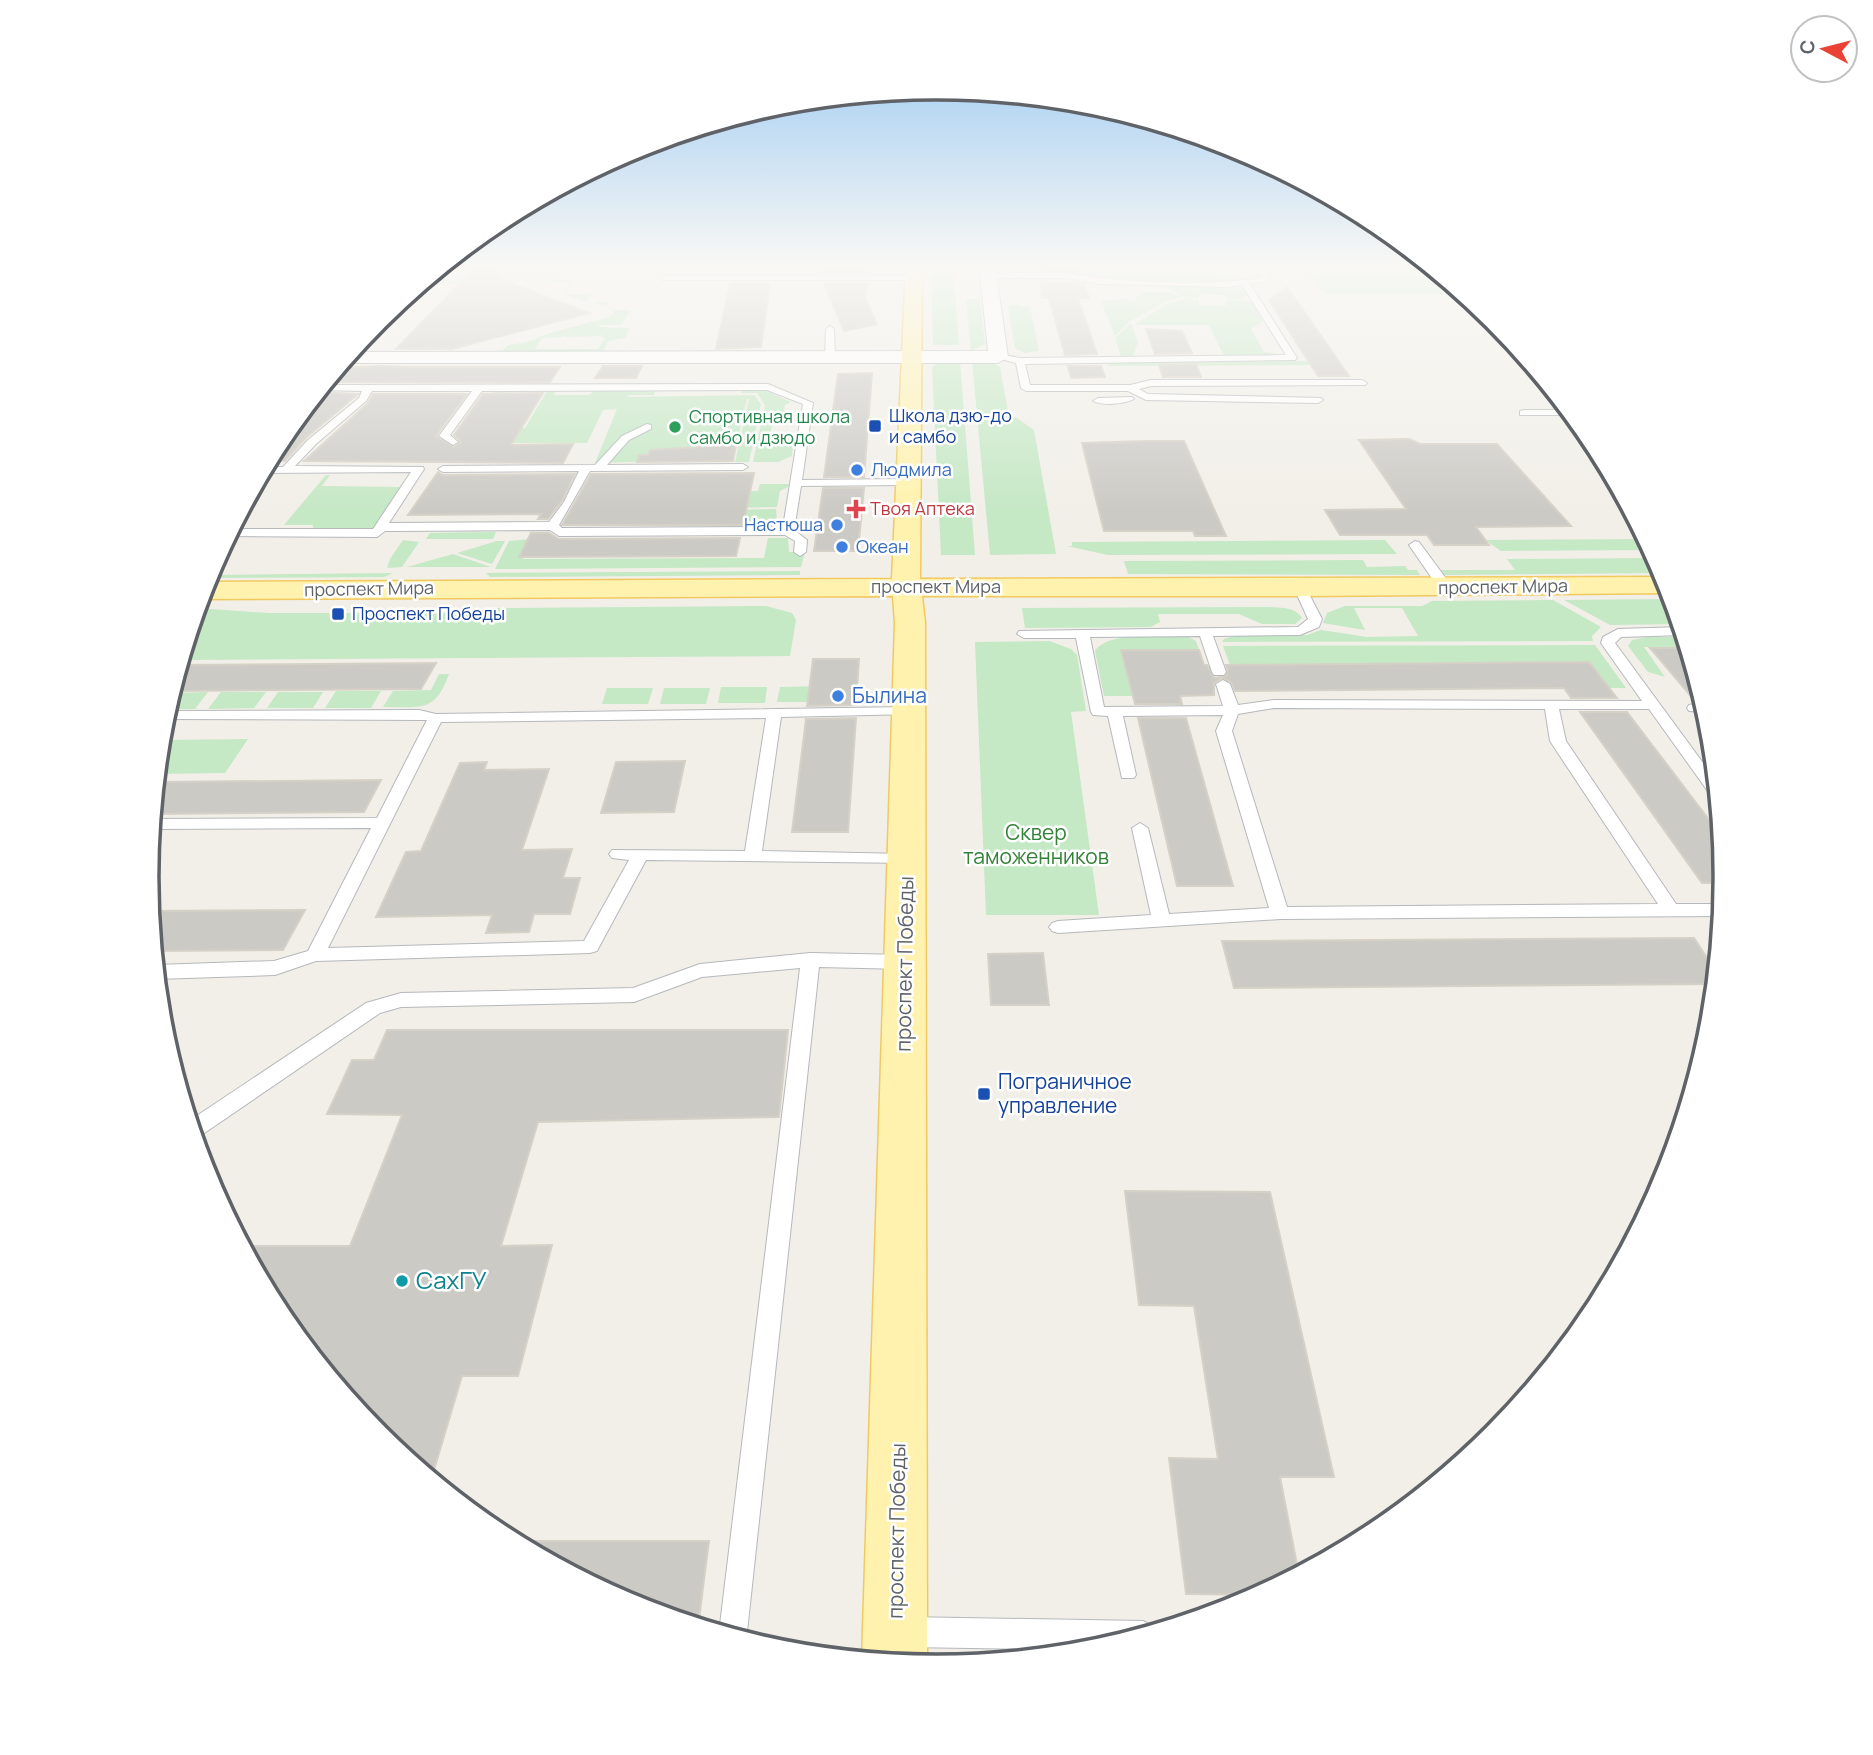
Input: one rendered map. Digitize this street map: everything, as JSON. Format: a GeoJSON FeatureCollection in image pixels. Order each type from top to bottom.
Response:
{"type":"FeatureCollection","features":[{"type":"Feature","properties":{"kind":"main road","name":"проспект Победы"},"geometry":{"type":"LineString","coordinates":[[895,1648],[910,624],[907,587],[910,347]]}},
{"type":"Feature","properties":{"kind":"main road","name":"проспект Мира"},"geometry":{"type":"LineString","coordinates":[[214,591],[1657,585]]}},
{"type":"Feature","properties":{"kind":"street"},"geometry":{"type":"LineString","coordinates":[[360,356],[998,356],[997,347]]}},
{"type":"Feature","properties":{"kind":"lane"},"geometry":{"type":"LineString","coordinates":[[830,347],[830,357]]}},
{"type":"Feature","properties":{"kind":"lane"},"geometry":{"type":"LineString","coordinates":[[998,356],[1020,361],[1292,358],[1285,347]]}},
{"type":"Feature","properties":{"kind":"lane"},"geometry":{"type":"LineString","coordinates":[[1020,361],[1026,388],[1130,388],[1151,383],[1362,383]]}},
{"type":"Feature","properties":{"kind":"lane"},"geometry":{"type":"LineString","coordinates":[[333,388],[768,387],[808,403],[788,531]]}},
{"type":"Feature","properties":{"kind":"lane"},"geometry":{"type":"LineString","coordinates":[[286,470],[312,442],[363,399],[368,388]]}},
{"type":"Feature","properties":{"kind":"lane"},"geometry":{"type":"LineString","coordinates":[[453,442],[443,436],[479,388]]}},
{"type":"Feature","properties":{"kind":"lane"},"geometry":{"type":"LineString","coordinates":[[1130,388],[1146,397]]}},
{"type":"Feature","properties":{"kind":"lane"},"geometry":{"type":"LineString","coordinates":[[1098,401],[1146,397],[1318,400]]}},
{"type":"Feature","properties":{"kind":"lane"},"geometry":{"type":"LineString","coordinates":[[1524,413],[1560,413]]}},
{"type":"Feature","properties":{"kind":"lane"},"geometry":{"type":"LineString","coordinates":[[553,526],[592,468],[634,430],[647,427]]}},
{"type":"Feature","properties":{"kind":"lane"},"geometry":{"type":"LineString","coordinates":[[443,469],[743,467]]}},
{"type":"Feature","properties":{"kind":"lane"},"geometry":{"type":"LineString","coordinates":[[240,533],[377,533],[419,469],[275,470]]}},
{"type":"Feature","properties":{"kind":"lane"},"geometry":{"type":"LineString","coordinates":[[795,483],[907,482]]}},
{"type":"Feature","properties":{"kind":"lane"},"geometry":{"type":"LineString","coordinates":[[380,527],[553,526],[559,532],[788,531],[801,540],[800,552]]}},
{"type":"Feature","properties":{"kind":"lane"},"geometry":{"type":"LineString","coordinates":[[1415,545],[1445,587]]}},
{"type":"Feature","properties":{"kind":"lane"},"geometry":{"type":"LineString","coordinates":[[1024,634],[1309,629],[1315,619],[1300,588]]}},
{"type":"Feature","properties":{"kind":"lane"},"geometry":{"type":"LineString","coordinates":[[1674,631],[1633,631],[1610,637],[1608,643],[1709,781]]}},
{"type":"Feature","properties":{"kind":"lane"},"geometry":{"type":"LineString","coordinates":[[1205,632],[1232,710],[1224,731],[1280,913]]}},
{"type":"Feature","properties":{"kind":"lane"},"geometry":{"type":"LineString","coordinates":[[1082,633],[1098,712],[1232,710],[1274,704],[1652,705]]}},
{"type":"Feature","properties":{"kind":"lane"},"geometry":{"type":"LineString","coordinates":[[1551,705],[1558,741],[1671,911]]}},
{"type":"Feature","properties":{"kind":"lane"},"geometry":{"type":"LineString","coordinates":[[176,715],[419,714],[436,718],[909,711]]}},
{"type":"Feature","properties":{"kind":"lane"},"geometry":{"type":"LineString","coordinates":[[1114,712],[1128,775]]}},
{"type":"Feature","properties":{"kind":"lane"},"geometry":{"type":"LineString","coordinates":[[753,856],[774,713]]}},
{"type":"Feature","properties":{"kind":"lane"},"geometry":{"type":"LineString","coordinates":[[315,955],[436,718]]}},
{"type":"Feature","properties":{"kind":"lane"},"geometry":{"type":"LineString","coordinates":[[160,824],[383,823]]}},
{"type":"Feature","properties":{"kind":"lane"},"geometry":{"type":"LineString","coordinates":[[1140,828],[1161,919]]}},
{"type":"Feature","properties":{"kind":"lane"},"geometry":{"type":"LineString","coordinates":[[618,854],[906,859]]}},
{"type":"Feature","properties":{"kind":"lane"},"geometry":{"type":"LineString","coordinates":[[164,972],[275,968],[315,955],[590,947],[641,854]]}},
{"type":"Feature","properties":{"kind":"lane"},"geometry":{"type":"LineString","coordinates":[[1058,927],[1280,913],[1713,910]]}},
{"type":"Feature","properties":{"kind":"lane"},"geometry":{"type":"LineString","coordinates":[[199,1125],[373,1008],[401,1000],[634,995],[700,971],[810,960],[905,962]]}},
{"type":"Feature","properties":{"kind":"lane"},"geometry":{"type":"LineString","coordinates":[[734,1629],[810,960]]}},
{"type":"Feature","properties":{"kind":"lane"},"geometry":{"type":"LineString","coordinates":[[895,1648],[1096,1638]]}},
{"type":"Feature","properties":{"kind":"green space"},"geometry":{"type":"Polygon","coordinates":[[[506,347],[598,349],[606,347],[604,351],[488,352],[503,350],[506,347]]]}},
{"type":"Feature","properties":{"kind":"green space"},"geometry":{"type":"Polygon","coordinates":[[[1038,347],[1039,351],[1025,353],[1015,348],[1038,347]]]}},
{"type":"Feature","properties":{"kind":"green space"},"geometry":{"type":"Polygon","coordinates":[[[1118,347],[1136,347],[1132,359],[1122,360],[1118,347]]]}},
{"type":"Feature","properties":{"kind":"green space"},"geometry":{"type":"Polygon","coordinates":[[[1220,347],[1261,347],[1264,352],[1280,354],[1224,356],[1220,347]]]}},
{"type":"Feature","properties":{"kind":"green space"},"geometry":{"type":"Polygon","coordinates":[[[960,361],[975,555],[941,555],[932,367],[940,362],[960,361]]]}},
{"type":"Feature","properties":{"kind":"green space"},"geometry":{"type":"Polygon","coordinates":[[[972,361],[989,362],[1000,367],[1008,412],[1034,430],[1056,554],[990,555],[972,361]]]}},
{"type":"Feature","properties":{"kind":"green space"},"geometry":{"type":"Polygon","coordinates":[[[1327,361],[1330,365],[1107,366],[1114,362],[1327,361]]]}},
{"type":"Feature","properties":{"kind":"green space"},"geometry":{"type":"Polygon","coordinates":[[[656,388],[654,395],[627,397],[754,395],[761,404],[749,462],[735,462],[749,399],[733,459],[595,463],[617,409],[603,410],[587,443],[469,443],[479,428],[525,428],[547,391],[504,391],[498,400],[489,400],[496,389],[556,390],[554,395],[590,395],[593,391],[656,388]]]}},
{"type":"Feature","properties":{"kind":"green space"},"geometry":{"type":"Polygon","coordinates":[[[762,389],[791,402],[785,405],[784,411],[789,412],[775,412],[770,435],[794,436],[792,456],[778,462],[753,462],[765,405],[757,393],[741,393],[743,390],[762,389]]]}},
{"type":"Feature","properties":{"kind":"green space"},"geometry":{"type":"Polygon","coordinates":[[[326,475],[330,475],[322,486],[402,487],[380,524],[372,528],[313,529],[313,525],[284,525],[326,475]]]}},
{"type":"Feature","properties":{"kind":"green space"},"geometry":{"type":"Polygon","coordinates":[[[760,484],[790,486],[780,491],[777,507],[666,509],[602,492],[758,491],[760,484]]]}},
{"type":"Feature","properties":{"kind":"green space"},"geometry":{"type":"Polygon","coordinates":[[[776,509],[777,523],[751,527],[722,524],[665,511],[776,509]]]}},
{"type":"Feature","properties":{"kind":"green space"},"geometry":{"type":"Polygon","coordinates":[[[496,532],[493,539],[426,539],[430,533],[496,532]]]}},
{"type":"Feature","properties":{"kind":"green space"},"geometry":{"type":"Polygon","coordinates":[[[768,538],[788,538],[789,552],[805,552],[801,567],[495,569],[509,541],[532,539],[523,559],[764,558],[768,538]]]}},
{"type":"Feature","properties":{"kind":"green space"},"geometry":{"type":"Polygon","coordinates":[[[1636,539],[1641,550],[1501,551],[1485,540],[1636,539]]]}},
{"type":"Feature","properties":{"kind":"green space"},"geometry":{"type":"Polygon","coordinates":[[[403,540],[419,542],[402,567],[387,568],[390,559],[403,540]]]}},
{"type":"Feature","properties":{"kind":"green space"},"geometry":{"type":"Polygon","coordinates":[[[1385,540],[1397,554],[1108,555],[1067,546],[1072,546],[1072,542],[1385,540]]]}},
{"type":"Feature","properties":{"kind":"green space"},"geometry":{"type":"Polygon","coordinates":[[[505,541],[492,564],[457,553],[505,541]]]}},
{"type":"Feature","properties":{"kind":"green space"},"geometry":{"type":"Polygon","coordinates":[[[453,554],[491,567],[407,567],[453,554]]]}},
{"type":"Feature","properties":{"kind":"green space"},"geometry":{"type":"Polygon","coordinates":[[[1645,558],[1652,573],[1444,575],[1441,570],[1515,570],[1507,559],[1645,558]]]}},
{"type":"Feature","properties":{"kind":"green space"},"geometry":{"type":"Polygon","coordinates":[[[1363,560],[1367,567],[1405,566],[1408,570],[1417,570],[1420,575],[1128,574],[1124,561],[1363,560]]]}},
{"type":"Feature","properties":{"kind":"green space"},"geometry":{"type":"Polygon","coordinates":[[[800,571],[800,575],[490,577],[486,573],[800,571]]]}},
{"type":"Feature","properties":{"kind":"green space"},"geometry":{"type":"Polygon","coordinates":[[[393,573],[384,577],[219,578],[220,575],[393,573]]]}},
{"type":"Feature","properties":{"kind":"green space"},"geometry":{"type":"Polygon","coordinates":[[[1662,599],[1672,624],[1610,625],[1564,600],[1662,599]]]}},
{"type":"Feature","properties":{"kind":"green space"},"geometry":{"type":"Polygon","coordinates":[[[1553,600],[1601,627],[1592,636],[1593,641],[1222,642],[1234,636],[1307,635],[1321,630],[1367,637],[1418,636],[1402,608],[1354,608],[1365,630],[1323,623],[1327,613],[1345,606],[1422,606],[1432,601],[1553,600]]]}},
{"type":"Feature","properties":{"kind":"green space"},"geometry":{"type":"Polygon","coordinates":[[[766,606],[792,613],[796,620],[790,656],[190,660],[207,609],[268,613],[450,613],[495,608],[766,606]]]}},
{"type":"Feature","properties":{"kind":"green space"},"geometry":{"type":"Polygon","coordinates":[[[1269,607],[1292,610],[1302,618],[1295,624],[1262,624],[1239,614],[1158,614],[1160,622],[1151,627],[1025,628],[1022,608],[1269,607]]]}},
{"type":"Feature","properties":{"kind":"green space"},"geometry":{"type":"Polygon","coordinates":[[[1124,637],[1188,637],[1196,641],[1199,650],[1121,651],[1132,696],[1104,696],[1095,651],[1102,644],[1124,637]]]}},
{"type":"Feature","properties":{"kind":"green space"},"geometry":{"type":"Polygon","coordinates":[[[1676,637],[1679,647],[1644,647],[1665,677],[1648,672],[1628,646],[1632,640],[1676,637]]]}},
{"type":"Feature","properties":{"kind":"green space","name":"Сквер таможенников"},"geometry":{"type":"Polygon","coordinates":[[[1049,641],[1071,649],[1077,655],[1086,711],[1071,712],[1099,915],[986,915],[975,642],[1049,641]]]}},
{"type":"Feature","properties":{"kind":"green space"},"geometry":{"type":"Polygon","coordinates":[[[1595,645],[1626,688],[1609,688],[1589,662],[1230,665],[1223,646],[1595,645]]]}},
{"type":"Feature","properties":{"kind":"green space"},"geometry":{"type":"Polygon","coordinates":[[[439,674],[449,674],[444,687],[432,702],[417,707],[383,707],[393,691],[431,690],[439,674]]]}},
{"type":"Feature","properties":{"kind":"green space"},"geometry":{"type":"Polygon","coordinates":[[[825,686],[824,702],[777,702],[780,687],[825,686]]]}},
{"type":"Feature","properties":{"kind":"green space"},"geometry":{"type":"Polygon","coordinates":[[[721,687],[767,687],[765,703],[718,703],[721,687]]]}},
{"type":"Feature","properties":{"kind":"green space"},"geometry":{"type":"Polygon","coordinates":[[[607,688],[653,688],[648,704],[602,704],[607,688]]]}},
{"type":"Feature","properties":{"kind":"green space"},"geometry":{"type":"Polygon","coordinates":[[[664,688],[710,688],[706,704],[660,704],[664,688]]]}},
{"type":"Feature","properties":{"kind":"green space"},"geometry":{"type":"Polygon","coordinates":[[[336,691],[381,691],[371,708],[325,708],[336,691]]]}},
{"type":"Feature","properties":{"kind":"green space"},"geometry":{"type":"Polygon","coordinates":[[[208,692],[195,709],[178,709],[181,693],[208,692]]]}},
{"type":"Feature","properties":{"kind":"green space"},"geometry":{"type":"Polygon","coordinates":[[[221,692],[266,692],[254,708],[208,709],[221,692]]]}},
{"type":"Feature","properties":{"kind":"green space"},"geometry":{"type":"Polygon","coordinates":[[[278,692],[323,692],[313,708],[267,708],[278,692]]]}},
{"type":"Feature","properties":{"kind":"green space"},"geometry":{"type":"Polygon","coordinates":[[[248,739],[225,773],[165,774],[171,740],[248,739]]]}},
{"type":"Feature","properties":{"kind":"building"},"geometry":{"type":"Polygon","coordinates":[[[398,347],[460,347],[452,349],[396,349],[398,347]]]}},
{"type":"Feature","properties":{"kind":"building"},"geometry":{"type":"Polygon","coordinates":[[[716,347],[761,347],[761,347],[716,349],[716,347]]]}},
{"type":"Feature","properties":{"kind":"building"},"geometry":{"type":"Polygon","coordinates":[[[1063,347],[1095,347],[1097,354],[1065,355],[1063,347]]]}},
{"type":"Feature","properties":{"kind":"building"},"geometry":{"type":"Polygon","coordinates":[[[1152,347],[1189,347],[1192,353],[1155,354],[1152,347]]]}},
{"type":"Feature","properties":{"kind":"building"},"geometry":{"type":"Polygon","coordinates":[[[1299,347],[1329,347],[1349,376],[1318,376],[1299,347]]]}},
{"type":"Feature","properties":{"kind":"building"},"geometry":{"type":"Polygon","coordinates":[[[1196,364],[1201,377],[1163,377],[1159,365],[1196,364]]]}},
{"type":"Feature","properties":{"kind":"building"},"geometry":{"type":"Polygon","coordinates":[[[603,366],[642,366],[636,378],[595,378],[603,366]]]}},
{"type":"Feature","properties":{"kind":"building"},"geometry":{"type":"Polygon","coordinates":[[[1068,366],[1101,366],[1105,377],[1071,378],[1068,366]]]}},
{"type":"Feature","properties":{"kind":"building"},"geometry":{"type":"Polygon","coordinates":[[[350,367],[560,367],[550,382],[338,382],[350,367]]]}},
{"type":"Feature","properties":{"kind":"building"},"geometry":{"type":"Polygon","coordinates":[[[872,373],[864,477],[824,477],[838,374],[872,373]]]}},
{"type":"Feature","properties":{"kind":"building"},"geometry":{"type":"Polygon","coordinates":[[[329,393],[358,394],[306,438],[285,461],[280,461],[329,393]]]}},
{"type":"Feature","properties":{"kind":"building"},"geometry":{"type":"Polygon","coordinates":[[[543,393],[511,445],[573,444],[563,463],[304,461],[368,403],[373,394],[467,394],[436,436],[454,447],[461,442],[454,435],[483,394],[543,393]]]}},
{"type":"Feature","properties":{"kind":"building"},"geometry":{"type":"Polygon","coordinates":[[[706,436],[738,436],[733,461],[637,462],[639,455],[648,455],[650,450],[703,447],[706,436]]]}},
{"type":"Feature","properties":{"kind":"building"},"geometry":{"type":"Polygon","coordinates":[[[1409,439],[1420,444],[1497,444],[1571,526],[1476,527],[1489,545],[1434,545],[1427,535],[1340,535],[1325,510],[1406,509],[1359,440],[1409,439]]]}},
{"type":"Feature","properties":{"kind":"building"},"geometry":{"type":"Polygon","coordinates":[[[1184,441],[1226,536],[1195,536],[1193,531],[1104,531],[1082,443],[1184,441]]]}},
{"type":"Feature","properties":{"kind":"building"},"geometry":{"type":"Polygon","coordinates":[[[438,472],[443,475],[575,474],[562,501],[548,519],[538,519],[541,514],[408,515],[438,472]]]}},
{"type":"Feature","properties":{"kind":"building"},"geometry":{"type":"Polygon","coordinates":[[[754,473],[743,525],[562,525],[591,474],[754,473]]]}},
{"type":"Feature","properties":{"kind":"building"},"geometry":{"type":"Polygon","coordinates":[[[823,488],[864,488],[858,551],[814,551],[823,488]]]}},
{"type":"Feature","properties":{"kind":"building"},"geometry":{"type":"Polygon","coordinates":[[[531,533],[549,533],[559,539],[740,538],[736,556],[519,557],[531,533]]]}},
{"type":"Feature","properties":{"kind":"building"},"geometry":{"type":"Polygon","coordinates":[[[1650,648],[1679,648],[1693,699],[1650,648]]]}},
{"type":"Feature","properties":{"kind":"building"},"geometry":{"type":"Polygon","coordinates":[[[1121,650],[1199,650],[1204,665],[1207,665],[1214,678],[1226,676],[1226,665],[1589,662],[1617,698],[1571,698],[1564,688],[1235,691],[1231,682],[1222,678],[1214,683],[1214,695],[1180,696],[1182,704],[1135,704],[1121,650]]]}},
{"type":"Feature","properties":{"kind":"building"},"geometry":{"type":"Polygon","coordinates":[[[813,659],[859,659],[856,705],[807,706],[813,659]]]}},
{"type":"Feature","properties":{"kind":"building"},"geometry":{"type":"Polygon","coordinates":[[[436,663],[421,689],[182,691],[188,665],[436,663]]]}},
{"type":"Feature","properties":{"kind":"building"},"geometry":{"type":"Polygon","coordinates":[[[1580,712],[1627,712],[1713,825],[1714,883],[1702,883],[1580,712]]]}},
{"type":"Feature","properties":{"kind":"building"},"geometry":{"type":"Polygon","coordinates":[[[856,718],[848,832],[792,832],[806,719],[856,718]]]}},
{"type":"Feature","properties":{"kind":"building"},"geometry":{"type":"Polygon","coordinates":[[[1138,718],[1186,718],[1233,886],[1177,886],[1138,718]]]}},
{"type":"Feature","properties":{"kind":"building"},"geometry":{"type":"Polygon","coordinates":[[[685,761],[674,812],[601,813],[616,762],[685,761]]]}},
{"type":"Feature","properties":{"kind":"building"},"geometry":{"type":"Polygon","coordinates":[[[487,762],[484,770],[549,769],[522,850],[572,849],[563,878],[580,878],[570,914],[534,914],[529,932],[486,933],[492,915],[376,917],[406,852],[421,851],[460,763],[487,762]]]}},
{"type":"Feature","properties":{"kind":"building"},"geometry":{"type":"Polygon","coordinates":[[[381,780],[364,812],[161,814],[164,782],[381,780]]]}},
{"type":"Feature","properties":{"kind":"building"},"geometry":{"type":"Polygon","coordinates":[[[305,910],[283,950],[162,951],[160,911],[305,910]]]}},
{"type":"Feature","properties":{"kind":"building"},"geometry":{"type":"Polygon","coordinates":[[[1694,938],[1710,962],[1707,984],[1234,988],[1222,941],[1694,938]]]}},
{"type":"Feature","properties":{"kind":"building"},"geometry":{"type":"Polygon","coordinates":[[[1043,953],[1049,1005],[991,1005],[988,954],[1043,953]]]}},
{"type":"Feature","properties":{"kind":"building","name":"СахГУ"},"geometry":{"type":"Polygon","coordinates":[[[387,1030],[788,1030],[779,1117],[538,1122],[501,1246],[552,1245],[518,1376],[462,1376],[434,1470],[387,1427],[319,1351],[290,1310],[252,1246],[350,1246],[402,1115],[327,1114],[352,1060],[374,1060],[387,1030]]]}},
{"type":"Feature","properties":{"kind":"building"},"geometry":{"type":"Polygon","coordinates":[[[1125,1191],[1270,1192],[1334,1477],[1280,1477],[1297,1566],[1237,1595],[1186,1594],[1169,1458],[1218,1459],[1194,1306],[1139,1305],[1125,1191]]]}},
{"type":"Feature","properties":{"kind":"building"},"geometry":{"type":"Polygon","coordinates":[[[532,1541],[709,1541],[699,1618],[639,1596],[593,1575],[532,1541]]]}},
{"type":"Feature","properties":{"kind":"place","name":"Школа дзю-до и самбо"},"geometry":{"type":"Point","coordinates":[875,426]}},
{"type":"Feature","properties":{"kind":"place","name":"Спортивная школа самбо и дзюдо"},"geometry":{"type":"Point","coordinates":[675,427]}},
{"type":"Feature","properties":{"kind":"place","name":"Людмила"},"geometry":{"type":"Point","coordinates":[857,470]}},
{"type":"Feature","properties":{"kind":"place","name":"Твоя Аптека"},"geometry":{"type":"Point","coordinates":[856,509]}},
{"type":"Feature","properties":{"kind":"place","name":"Настюша"},"geometry":{"type":"Point","coordinates":[837,525]}},
{"type":"Feature","properties":{"kind":"place","name":"Океан"},"geometry":{"type":"Point","coordinates":[842,547]}},
{"type":"Feature","properties":{"kind":"place","name":"Проспект Победы"},"geometry":{"type":"Point","coordinates":[338,614]}},
{"type":"Feature","properties":{"kind":"place","name":"Былина"},"geometry":{"type":"Point","coordinates":[838,696]}},
{"type":"Feature","properties":{"kind":"place","name":"Пограничное управление"},"geometry":{"type":"Point","coordinates":[984,1094]}},
{"type":"Feature","properties":{"kind":"place","name":"СахГУ"},"geometry":{"type":"Point","coordinates":[402,1281]}}]}
